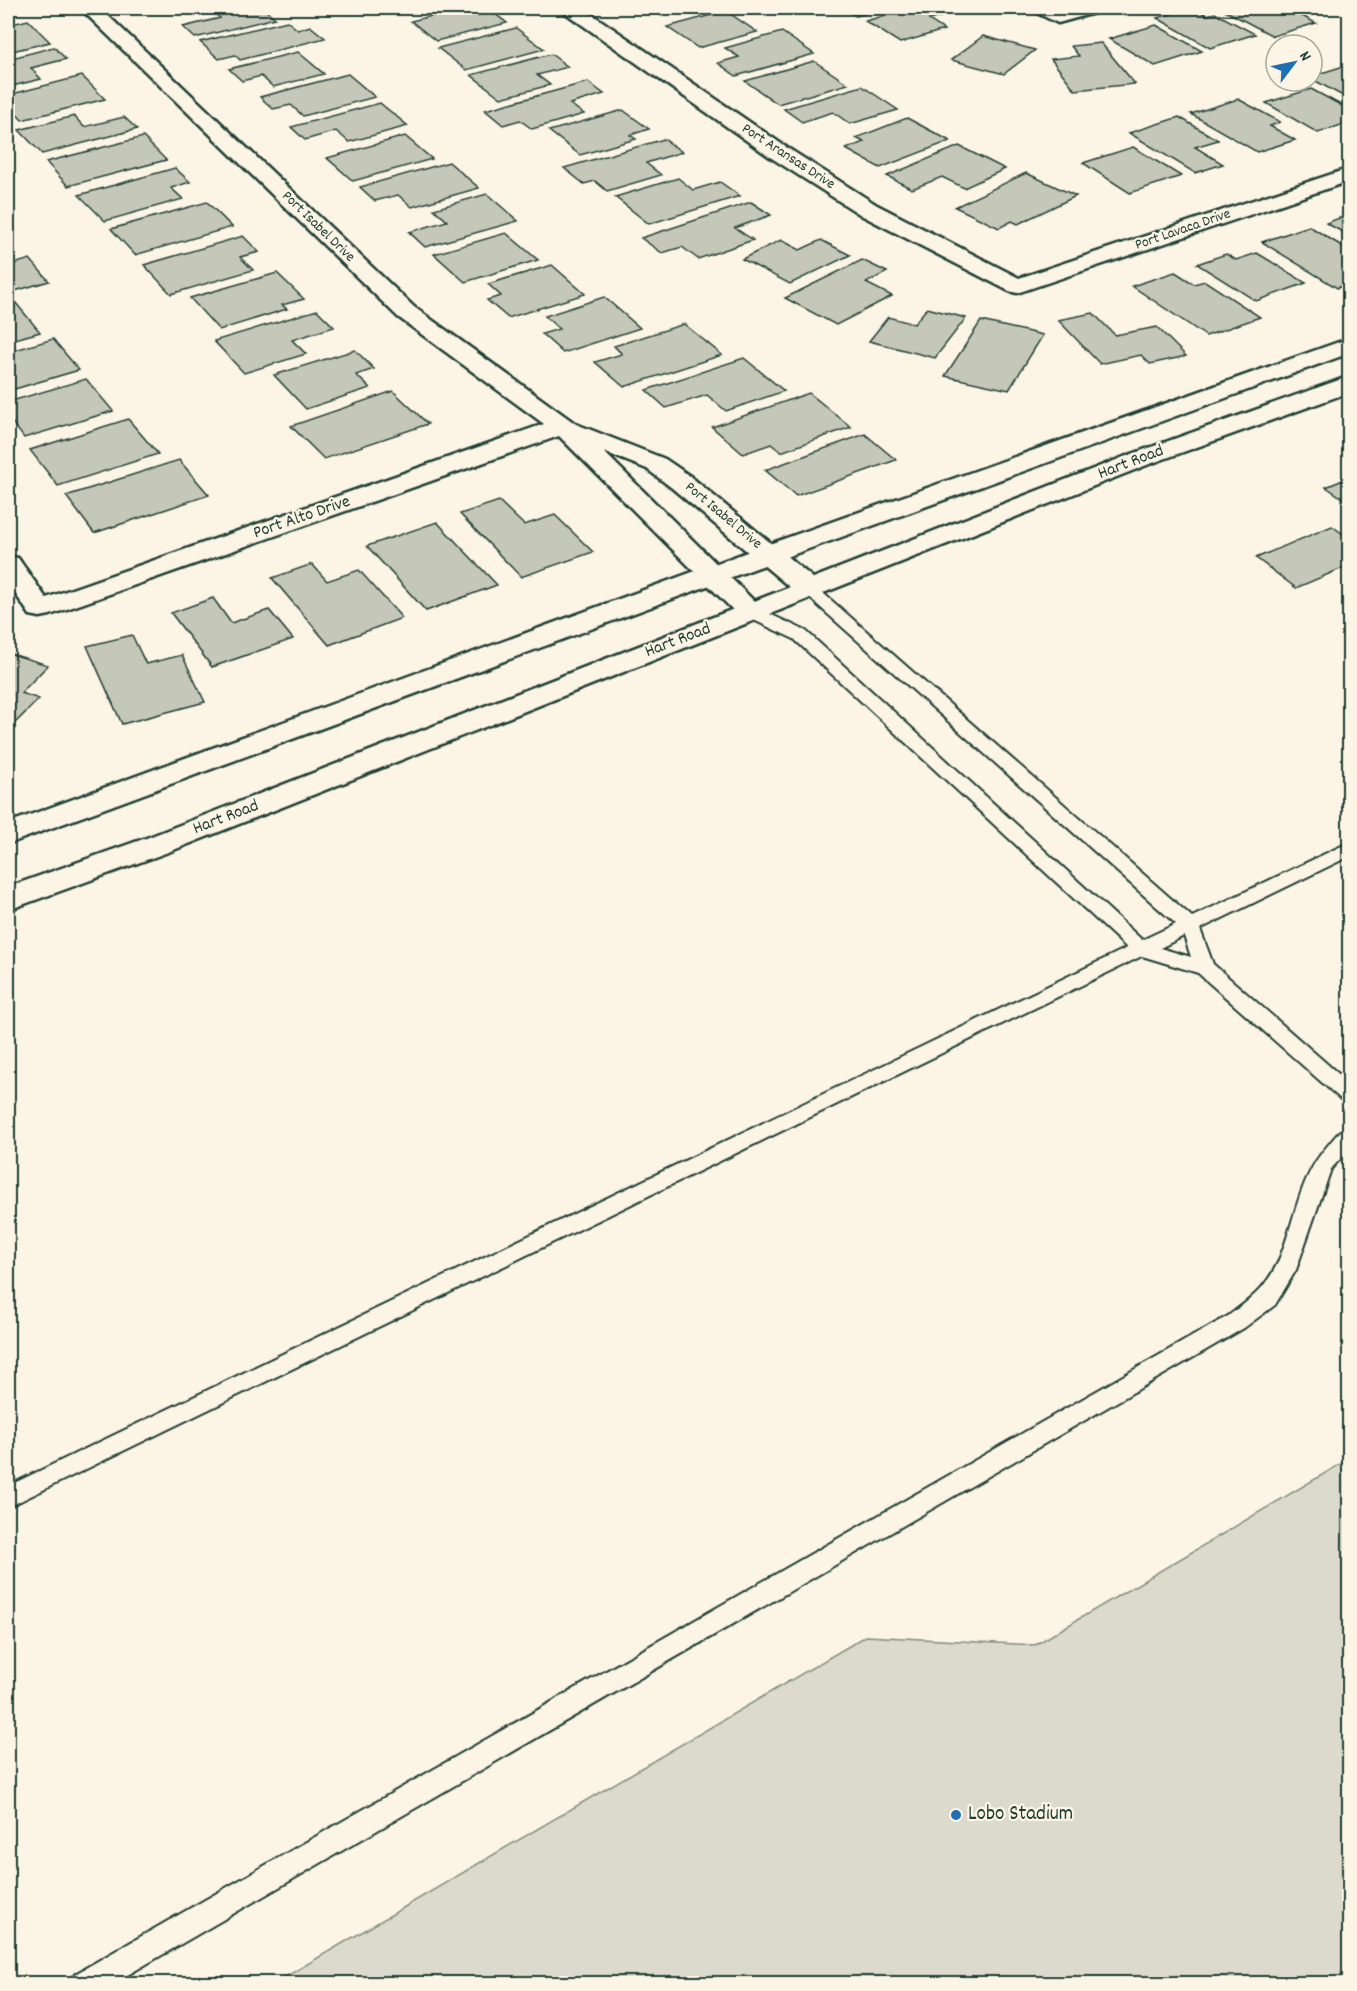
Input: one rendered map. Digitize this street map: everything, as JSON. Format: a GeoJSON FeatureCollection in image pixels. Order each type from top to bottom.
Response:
{"type":"FeatureCollection","features":[{"type":"Feature","properties":{"kind":"street","name":"Port Isabel Drive"},"geometry":{"type":"LineString","coordinates":[[89,8],[406,312],[563,426],[711,575],[751,612]]}},
{"type":"Feature","properties":{"kind":"street","name":"Port Aransas Drive"},"geometry":{"type":"LineString","coordinates":[[571,8],[778,152],[869,210],[1017,285]]}},
{"type":"Feature","properties":{"kind":"street"},"geometry":{"type":"LineString","coordinates":[[1050,12],[1091,8]]}},
{"type":"Feature","properties":{"kind":"street","name":"Port Lavaca Drive"},"geometry":{"type":"LineString","coordinates":[[1017,285],[1350,174]]}},
{"type":"Feature","properties":{"kind":"street","name":"Hart Road"},"geometry":{"type":"LineString","coordinates":[[8,834],[768,554],[1350,345]]}},
{"type":"Feature","properties":{"kind":"street","name":"Hart Road"},"geometry":{"type":"LineString","coordinates":[[8,899],[160,844],[1138,460],[1350,383]]}},
{"type":"Feature","properties":{"kind":"street","name":"Port Isabel Drive"},"geometry":{"type":"LineString","coordinates":[[563,426],[656,464],[681,482],[809,589]]}},
{"type":"Feature","properties":{"kind":"street","name":"Port Alto Drive"},"geometry":{"type":"LineString","coordinates":[[8,564],[40,609],[563,426]]}},
{"type":"Feature","properties":{"kind":"lane"},"geometry":{"type":"LineString","coordinates":[[809,589],[1189,925],[1205,968]]}},
{"type":"Feature","properties":{"kind":"lane"},"geometry":{"type":"LineString","coordinates":[[751,612],[800,635],[1140,949],[1205,968],[1350,1096]]}},
{"type":"Feature","properties":{"kind":"lane"},"geometry":{"type":"LineString","coordinates":[[8,1497],[1350,848]]}},
{"type":"Feature","properties":{"kind":"lane"},"geometry":{"type":"LineString","coordinates":[[85,1983],[1236,1322],[1267,1299],[1283,1273],[1322,1165],[1350,1134]]}},
{"type":"Feature","properties":{"kind":"shaded area","name":"Lobo Stadium"},"geometry":{"type":"Polygon","coordinates":[[[1349,1459],[1349,1983],[275,1983],[866,1636],[1035,1645],[1349,1459]]]}},
{"type":"Feature","properties":{"kind":"building"},"geometry":{"type":"Polygon","coordinates":[[[208,8],[263,8],[275,18],[195,38],[183,27],[220,18],[208,8]]]}},
{"type":"Feature","properties":{"kind":"building"},"geometry":{"type":"Polygon","coordinates":[[[464,8],[487,8],[507,23],[436,41],[411,21],[464,8]]]}},
{"type":"Feature","properties":{"kind":"building"},"geometry":{"type":"Polygon","coordinates":[[[679,8],[718,8],[690,15],[679,8]]]}},
{"type":"Feature","properties":{"kind":"building"},"geometry":{"type":"Polygon","coordinates":[[[842,8],[889,8],[856,16],[842,8]]]}},
{"type":"Feature","properties":{"kind":"building"},"geometry":{"type":"Polygon","coordinates":[[[914,8],[954,8],[960,11],[929,20],[944,30],[900,43],[865,21],[914,8]]]}},
{"type":"Feature","properties":{"kind":"building"},"geometry":{"type":"Polygon","coordinates":[[[1193,8],[1207,15],[1215,13],[1255,34],[1210,48],[1157,18],[1193,8]]]}},
{"type":"Feature","properties":{"kind":"building"},"geometry":{"type":"Polygon","coordinates":[[[1220,8],[1286,8],[1316,23],[1283,33],[1267,33],[1220,8]]]}},
{"type":"Feature","properties":{"kind":"building"},"geometry":{"type":"Polygon","coordinates":[[[726,11],[757,32],[698,48],[667,27],[726,11]]]}},
{"type":"Feature","properties":{"kind":"building"},"geometry":{"type":"Polygon","coordinates":[[[28,20],[50,42],[8,52],[8,25],[28,20]]]}},
{"type":"Feature","properties":{"kind":"building"},"geometry":{"type":"Polygon","coordinates":[[[287,21],[298,30],[310,26],[325,38],[240,60],[235,55],[219,59],[200,42],[287,21]]]}},
{"type":"Feature","properties":{"kind":"building"},"geometry":{"type":"Polygon","coordinates":[[[1156,25],[1202,51],[1155,66],[1109,39],[1156,25]]]}},
{"type":"Feature","properties":{"kind":"building"},"geometry":{"type":"Polygon","coordinates":[[[516,28],[544,49],[466,70],[438,48],[516,28]]]}},
{"type":"Feature","properties":{"kind":"building"},"geometry":{"type":"Polygon","coordinates":[[[782,32],[814,54],[736,76],[718,63],[739,57],[725,48],[782,32]]]}},
{"type":"Feature","properties":{"kind":"building"},"geometry":{"type":"Polygon","coordinates":[[[983,36],[1035,50],[1004,74],[951,60],[983,36]]]}},
{"type":"Feature","properties":{"kind":"building"},"geometry":{"type":"Polygon","coordinates":[[[1101,43],[1135,84],[1075,90],[1051,59],[1079,56],[1071,46],[1101,43]]]}},
{"type":"Feature","properties":{"kind":"building"},"geometry":{"type":"Polygon","coordinates":[[[54,47],[66,59],[31,68],[41,79],[8,87],[8,59],[54,47]]]}},
{"type":"Feature","properties":{"kind":"building"},"geometry":{"type":"Polygon","coordinates":[[[298,52],[324,74],[273,87],[261,76],[242,81],[229,69],[298,52]]]}},
{"type":"Feature","properties":{"kind":"building"},"geometry":{"type":"Polygon","coordinates":[[[551,54],[568,67],[537,75],[550,85],[501,98],[471,75],[551,54]]]}},
{"type":"Feature","properties":{"kind":"building"},"geometry":{"type":"Polygon","coordinates":[[[814,61],[848,84],[778,104],[745,81],[814,61]]]}},
{"type":"Feature","properties":{"kind":"building"},"geometry":{"type":"Polygon","coordinates":[[[1350,64],[1350,100],[1324,86],[1324,72],[1350,64]]]}},
{"type":"Feature","properties":{"kind":"building"},"geometry":{"type":"Polygon","coordinates":[[[348,74],[375,97],[303,116],[291,105],[273,109],[260,97],[348,74]]]}},
{"type":"Feature","properties":{"kind":"building"},"geometry":{"type":"Polygon","coordinates":[[[82,76],[105,99],[22,120],[8,105],[8,95],[82,76]]]}},
{"type":"Feature","properties":{"kind":"building"},"geometry":{"type":"Polygon","coordinates":[[[588,82],[604,94],[570,104],[584,114],[532,129],[520,120],[503,125],[485,110],[588,82]]]}},
{"type":"Feature","properties":{"kind":"building"},"geometry":{"type":"Polygon","coordinates":[[[862,86],[898,110],[850,124],[833,112],[802,122],[784,109],[862,86]]]}},
{"type":"Feature","properties":{"kind":"building"},"geometry":{"type":"Polygon","coordinates":[[[1298,93],[1318,93],[1350,110],[1350,122],[1318,133],[1266,103],[1298,93]]]}},
{"type":"Feature","properties":{"kind":"building"},"geometry":{"type":"Polygon","coordinates":[[[1238,99],[1280,122],[1270,126],[1295,140],[1257,152],[1191,114],[1238,99]]]}},
{"type":"Feature","properties":{"kind":"building"},"geometry":{"type":"Polygon","coordinates":[[[380,103],[408,126],[349,142],[336,131],[305,140],[291,127],[380,103]]]}},
{"type":"Feature","properties":{"kind":"building"},"geometry":{"type":"Polygon","coordinates":[[[623,110],[649,129],[630,135],[636,139],[580,155],[549,131],[623,110]]]}},
{"type":"Feature","properties":{"kind":"building"},"geometry":{"type":"Polygon","coordinates":[[[74,116],[84,127],[124,117],[137,129],[42,154],[19,130],[74,116]]]}},
{"type":"Feature","properties":{"kind":"building"},"geometry":{"type":"Polygon","coordinates":[[[1179,117],[1218,140],[1195,147],[1223,164],[1195,173],[1129,133],[1179,117]]]}},
{"type":"Feature","properties":{"kind":"building"},"geometry":{"type":"Polygon","coordinates":[[[907,118],[950,141],[880,168],[846,149],[864,142],[856,138],[907,118]]]}},
{"type":"Feature","properties":{"kind":"building"},"geometry":{"type":"Polygon","coordinates":[[[405,136],[432,159],[353,181],[327,158],[405,136]]]}},
{"type":"Feature","properties":{"kind":"building"},"geometry":{"type":"Polygon","coordinates":[[[143,137],[166,160],[68,186],[46,162],[143,137]]]}},
{"type":"Feature","properties":{"kind":"building"},"geometry":{"type":"Polygon","coordinates":[[[664,139],[682,152],[646,163],[661,175],[607,191],[595,181],[584,184],[564,168],[664,139]]]}},
{"type":"Feature","properties":{"kind":"building"},"geometry":{"type":"Polygon","coordinates":[[[959,146],[1005,169],[964,188],[942,177],[912,189],[887,176],[959,146]]]}},
{"type":"Feature","properties":{"kind":"building"},"geometry":{"type":"Polygon","coordinates":[[[1133,147],[1181,176],[1130,193],[1083,163],[1133,147]]]}},
{"type":"Feature","properties":{"kind":"building"},"geometry":{"type":"Polygon","coordinates":[[[449,162],[479,188],[412,207],[398,195],[375,201],[360,187],[449,162]]]}},
{"type":"Feature","properties":{"kind":"building"},"geometry":{"type":"Polygon","coordinates":[[[175,168],[190,182],[171,188],[183,199],[105,221],[79,195],[175,168]]]}},
{"type":"Feature","properties":{"kind":"building"},"geometry":{"type":"Polygon","coordinates":[[[1026,173],[1076,196],[1018,224],[1012,221],[999,228],[955,207],[1026,173]]]}},
{"type":"Feature","properties":{"kind":"building"},"geometry":{"type":"Polygon","coordinates":[[[678,178],[693,190],[720,182],[740,196],[649,224],[615,197],[678,178]]]}},
{"type":"Feature","properties":{"kind":"building"},"geometry":{"type":"Polygon","coordinates":[[[487,194],[518,221],[425,247],[409,232],[447,221],[434,209],[487,194]]]}},
{"type":"Feature","properties":{"kind":"building"},"geometry":{"type":"Polygon","coordinates":[[[207,202],[232,227],[135,255],[111,229],[207,202]]]}},
{"type":"Feature","properties":{"kind":"building"},"geometry":{"type":"Polygon","coordinates":[[[751,202],[771,215],[735,228],[753,240],[698,259],[682,247],[662,253],[641,238],[751,202]]]}},
{"type":"Feature","properties":{"kind":"building"},"geometry":{"type":"Polygon","coordinates":[[[1350,214],[1350,236],[1326,223],[1350,214]]]}},
{"type":"Feature","properties":{"kind":"building"},"geometry":{"type":"Polygon","coordinates":[[[1309,226],[1350,251],[1350,283],[1337,288],[1262,242],[1309,226]]]}},
{"type":"Feature","properties":{"kind":"building"},"geometry":{"type":"Polygon","coordinates":[[[506,233],[538,260],[465,282],[434,254],[506,233]]]}},
{"type":"Feature","properties":{"kind":"building"},"geometry":{"type":"Polygon","coordinates":[[[243,236],[259,252],[240,257],[253,270],[171,294],[144,265],[243,236]]]}},
{"type":"Feature","properties":{"kind":"building"},"geometry":{"type":"Polygon","coordinates":[[[781,240],[800,250],[821,240],[850,255],[790,284],[742,259],[781,240]]]}},
{"type":"Feature","properties":{"kind":"building"},"geometry":{"type":"Polygon","coordinates":[[[1257,253],[1306,283],[1256,301],[1197,264],[1226,254],[1236,260],[1257,253]]]}},
{"type":"Feature","properties":{"kind":"building"},"geometry":{"type":"Polygon","coordinates":[[[8,256],[14,264],[30,259],[49,281],[8,293],[8,256]]]}},
{"type":"Feature","properties":{"kind":"building"},"geometry":{"type":"Polygon","coordinates":[[[862,260],[887,272],[866,283],[892,296],[836,325],[785,298],[862,260]]]}},
{"type":"Feature","properties":{"kind":"building"},"geometry":{"type":"Polygon","coordinates":[[[552,265],[585,294],[508,318],[487,300],[501,296],[488,284],[552,265]]]}},
{"type":"Feature","properties":{"kind":"building"},"geometry":{"type":"Polygon","coordinates":[[[1175,272],[1194,284],[1205,281],[1260,317],[1206,336],[1132,286],[1175,272]]]}},
{"type":"Feature","properties":{"kind":"building"},"geometry":{"type":"Polygon","coordinates":[[[277,273],[304,299],[282,305],[287,309],[219,330],[190,298],[277,273]]]}},
{"type":"Feature","properties":{"kind":"building"},"geometry":{"type":"Polygon","coordinates":[[[604,297],[640,328],[563,353],[542,334],[559,329],[545,316],[604,297]]]}},
{"type":"Feature","properties":{"kind":"building"},"geometry":{"type":"Polygon","coordinates":[[[15,302],[40,332],[8,341],[8,304],[15,302]]]}},
{"type":"Feature","properties":{"kind":"building"},"geometry":{"type":"Polygon","coordinates":[[[927,308],[966,318],[935,358],[869,341],[888,317],[914,324],[927,308]]]}},
{"type":"Feature","properties":{"kind":"building"},"geometry":{"type":"Polygon","coordinates":[[[317,310],[334,327],[292,340],[306,354],[244,373],[214,341],[317,310]]]}},
{"type":"Feature","properties":{"kind":"building"},"geometry":{"type":"Polygon","coordinates":[[[1093,313],[1115,335],[1157,327],[1186,356],[1150,364],[1141,355],[1100,364],[1058,320],[1093,313]]]}},
{"type":"Feature","properties":{"kind":"building"},"geometry":{"type":"Polygon","coordinates":[[[981,321],[1043,335],[1009,390],[945,376],[981,321]]]}},
{"type":"Feature","properties":{"kind":"building"},"geometry":{"type":"Polygon","coordinates":[[[684,324],[722,355],[624,387],[595,362],[622,354],[614,346],[684,324]]]}},
{"type":"Feature","properties":{"kind":"building"},"geometry":{"type":"Polygon","coordinates":[[[53,339],[79,370],[8,391],[8,352],[53,339]]]}},
{"type":"Feature","properties":{"kind":"building"},"geometry":{"type":"Polygon","coordinates":[[[355,350],[374,369],[356,375],[370,388],[306,409],[274,375],[355,350]]]}},
{"type":"Feature","properties":{"kind":"building"},"geometry":{"type":"Polygon","coordinates":[[[744,358],[784,391],[726,411],[707,395],[666,408],[646,390],[744,358]]]}},
{"type":"Feature","properties":{"kind":"building"},"geometry":{"type":"Polygon","coordinates":[[[86,379],[113,411],[24,438],[8,417],[8,402],[86,379]]]}},
{"type":"Feature","properties":{"kind":"building"},"geometry":{"type":"Polygon","coordinates":[[[393,391],[428,424],[324,459],[291,426],[393,391]]]}},
{"type":"Feature","properties":{"kind":"building"},"geometry":{"type":"Polygon","coordinates":[[[809,393],[851,427],[781,452],[771,444],[743,454],[712,427],[809,393]]]}},
{"type":"Feature","properties":{"kind":"building"},"geometry":{"type":"Polygon","coordinates":[[[128,419],[158,454],[58,486],[30,450],[128,419]]]}},
{"type":"Feature","properties":{"kind":"building"},"geometry":{"type":"Polygon","coordinates":[[[865,434],[896,460],[796,496],[765,470],[865,434]]]}},
{"type":"Feature","properties":{"kind":"building"},"geometry":{"type":"Polygon","coordinates":[[[179,460],[209,495],[94,533],[66,496],[179,460]]]}},
{"type":"Feature","properties":{"kind":"building"},"geometry":{"type":"Polygon","coordinates":[[[1350,477],[1350,503],[1326,487],[1350,477]]]}},
{"type":"Feature","properties":{"kind":"building"},"geometry":{"type":"Polygon","coordinates":[[[499,501],[524,525],[555,515],[593,552],[521,577],[460,514],[499,501]]]}},
{"type":"Feature","properties":{"kind":"building"},"geometry":{"type":"Polygon","coordinates":[[[437,522],[497,585],[426,611],[367,546],[437,522]]]}},
{"type":"Feature","properties":{"kind":"building"},"geometry":{"type":"Polygon","coordinates":[[[1332,526],[1350,539],[1350,565],[1296,588],[1256,558],[1332,526]]]}},
{"type":"Feature","properties":{"kind":"building"},"geometry":{"type":"Polygon","coordinates":[[[312,564],[327,581],[359,570],[402,618],[329,645],[272,578],[312,564]]]}},
{"type":"Feature","properties":{"kind":"building"},"geometry":{"type":"Polygon","coordinates":[[[213,598],[231,623],[269,610],[293,639],[212,667],[171,613],[213,598]]]}},
{"type":"Feature","properties":{"kind":"building"},"geometry":{"type":"Polygon","coordinates":[[[132,635],[146,664],[182,655],[205,702],[122,724],[87,646],[132,635]]]}},
{"type":"Feature","properties":{"kind":"building"},"geometry":{"type":"Polygon","coordinates":[[[8,653],[48,665],[21,693],[39,699],[8,730],[8,653]]]}},
{"type":"Feature","properties":{"kind":"place","name":"Lobo Stadium"},"geometry":{"type":"Point","coordinates":[956,1815]}}]}
